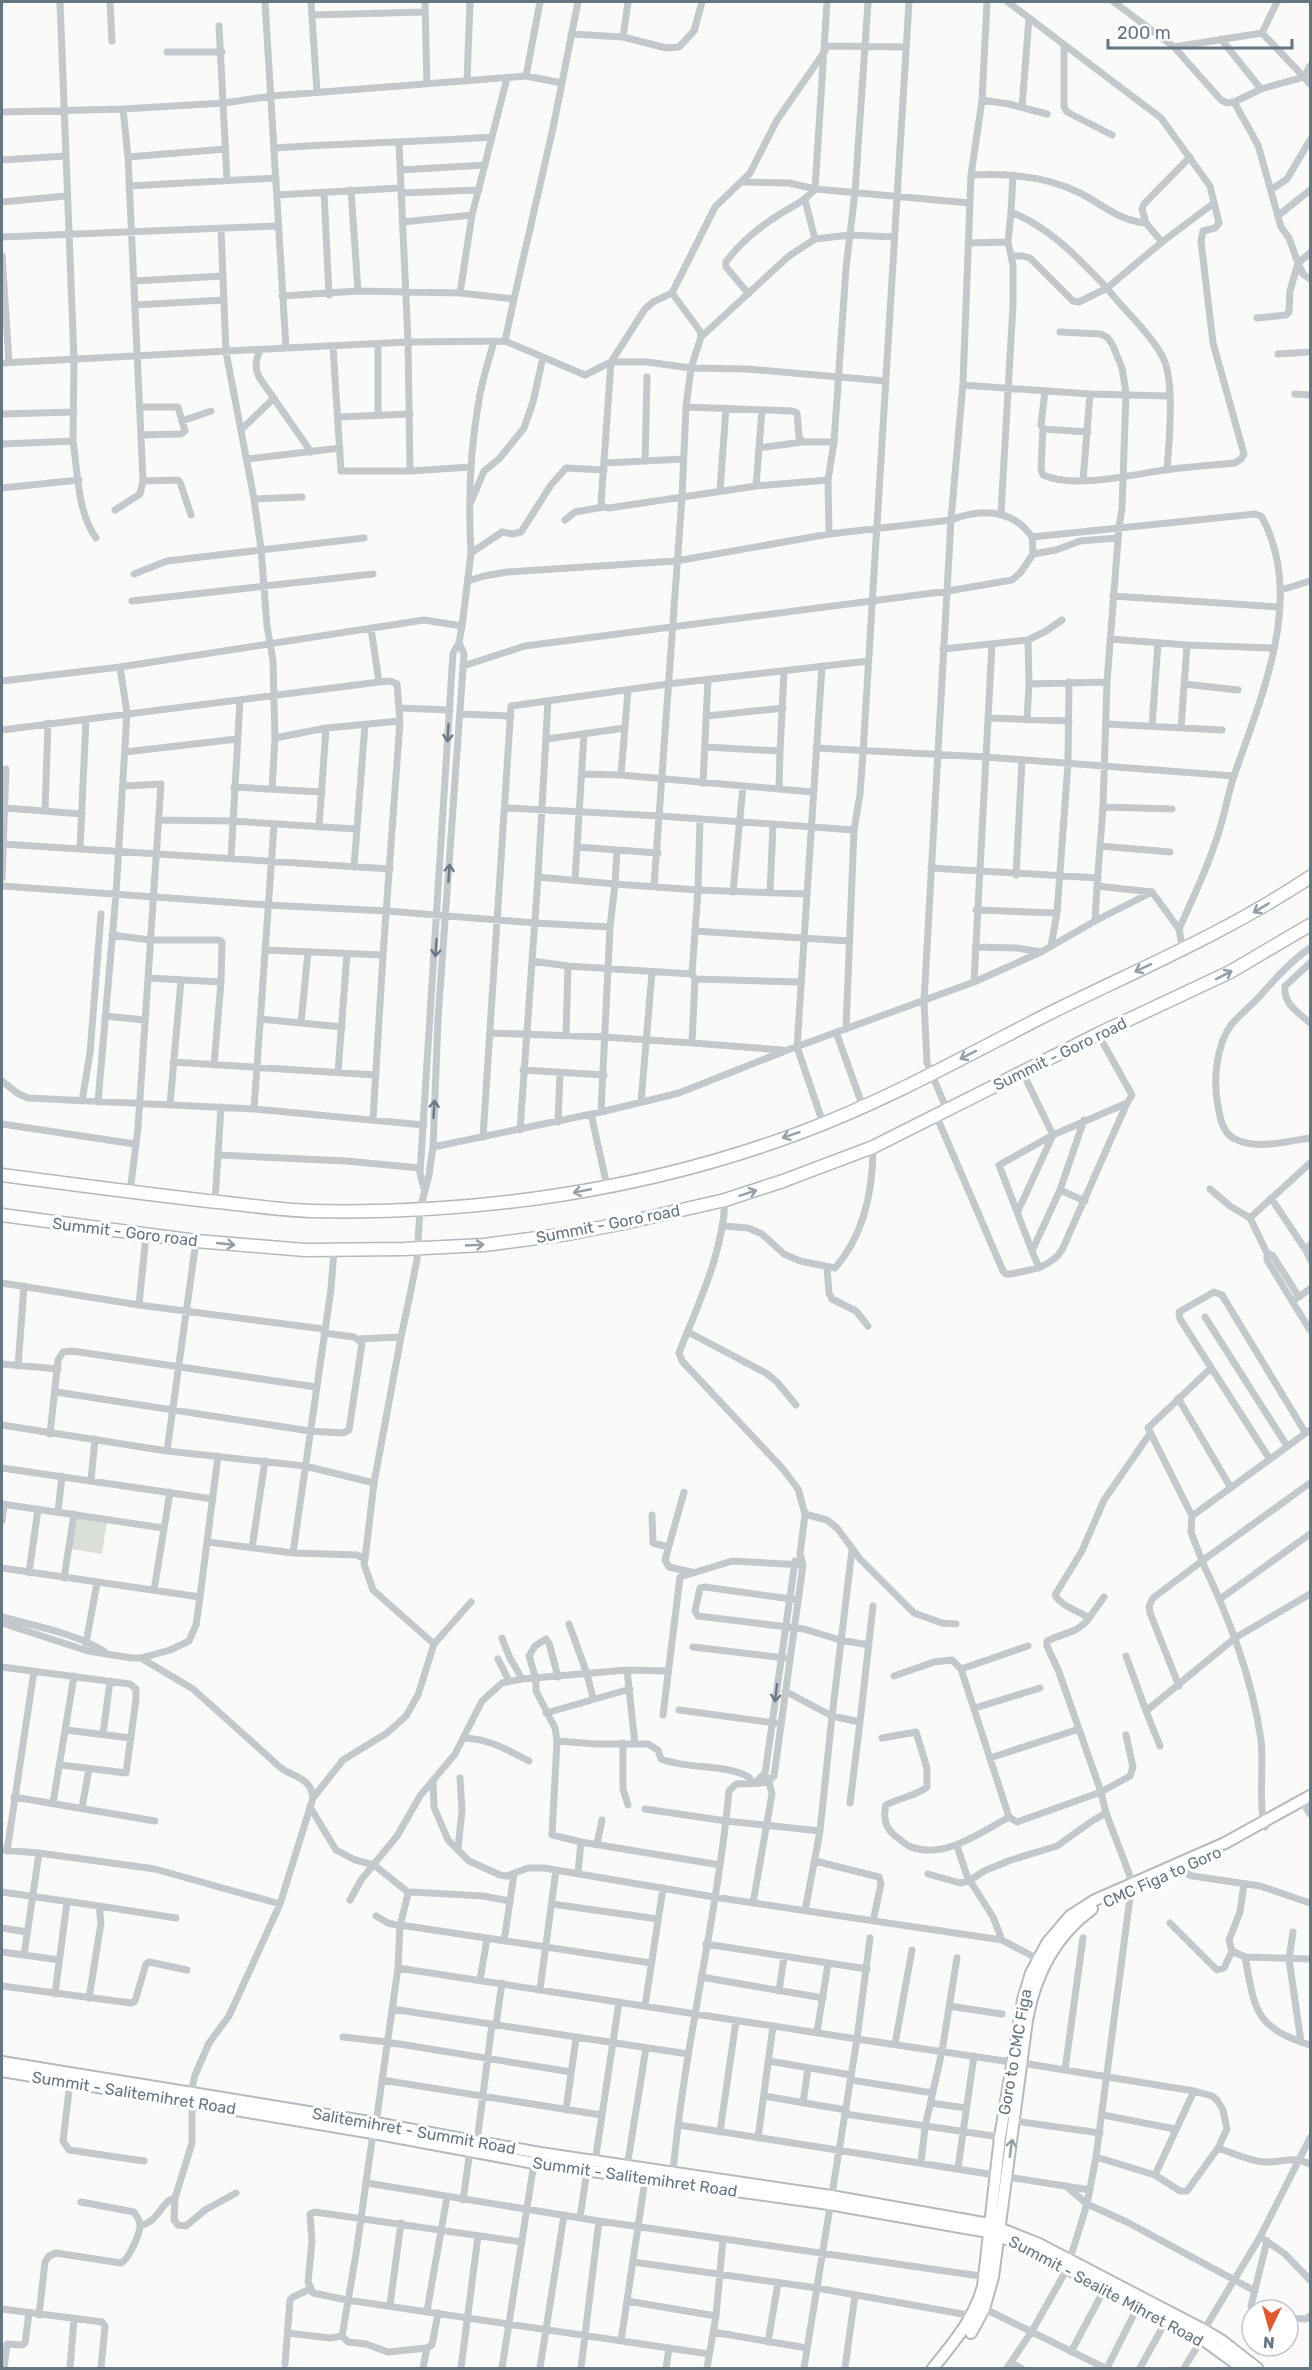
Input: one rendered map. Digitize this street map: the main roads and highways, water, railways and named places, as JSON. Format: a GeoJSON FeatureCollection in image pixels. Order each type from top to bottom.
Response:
{"type":"FeatureCollection","features":[{"type":"Feature","properties":{"kind":"highway"},"geometry":{"type":"LineString","coordinates":[[2,1174],[130,1192],[309,1210],[420,1209],[531,1199],[607,1186],[714,1161],[863,1107],[1230,926],[1311,877]]}},
{"type":"Feature","properties":{"kind":"highway","name":"Summit - Goro road"},"geometry":{"type":"LineString","coordinates":[[2,1215],[196,1241],[267,1248],[334,1250],[484,1245],[568,1234],[725,1200],[873,1147],[1098,1034],[1230,972],[1311,925]]}},
{"type":"Feature","properties":{"kind":"main road","name":"CMC Figa to Goro"},"geometry":{"type":"LineString","coordinates":[[1042,1960],[1084,1914],[1129,1887],[1183,1868],[1265,1824],[1309,1804]]}},
{"type":"Feature","properties":{"kind":"main road"},"geometry":{"type":"LineString","coordinates":[[1129,1887],[1265,1824]]}},
{"type":"Feature","properties":{"kind":"main road","name":"Goro to CMC Figa"},"geometry":{"type":"LineString","coordinates":[[1001,2175],[1000,2137],[1016,2062],[1026,1986],[1042,1960]]}},
{"type":"Feature","properties":{"kind":"main road"},"geometry":{"type":"LineString","coordinates":[[2,2062],[189,2097]]}},
{"type":"Feature","properties":{"kind":"main road"},"geometry":{"type":"LineString","coordinates":[[989,2277],[1001,2175],[1014,2121],[1016,2062]]}},
{"type":"Feature","properties":{"kind":"main road","name":"Summit - Salitemihret Road"},"geometry":{"type":"LineString","coordinates":[[2,2071],[189,2097]]}},
{"type":"Feature","properties":{"kind":"main road","name":"Salitemihret - Summit Road"},"geometry":{"type":"LineString","coordinates":[[189,2097],[473,2147],[595,2162],[830,2200]]}},
{"type":"Feature","properties":{"kind":"main road","name":"Summit - Salitemihret Road"},"geometry":{"type":"LineString","coordinates":[[473,2147],[534,2163],[645,2180],[830,2200],[994,2230]]}},
{"type":"Feature","properties":{"kind":"main road"},"geometry":{"type":"LineString","coordinates":[[942,2368],[979,2312],[996,2254],[994,2230]]}},
{"type":"Feature","properties":{"kind":"main road"},"geometry":{"type":"LineString","coordinates":[[994,2230],[1069,2264],[1202,2335],[1221,2340],[1257,2368]]}},
{"type":"Feature","properties":{"kind":"main road","name":"Summit - Sealite Mihret Road"},"geometry":{"type":"LineString","coordinates":[[994,2230],[1022,2245],[1069,2264],[1105,2288],[1166,2321],[1202,2335],[1242,2368]]}},
{"type":"Feature","properties":{"kind":"main road"},"geometry":{"type":"LineString","coordinates":[[996,2254],[1010,2246],[1022,2245]]}},
{"type":"Feature","properties":{"kind":"main road"},"geometry":{"type":"LineString","coordinates":[[933,2368],[979,2312]]}}]}
